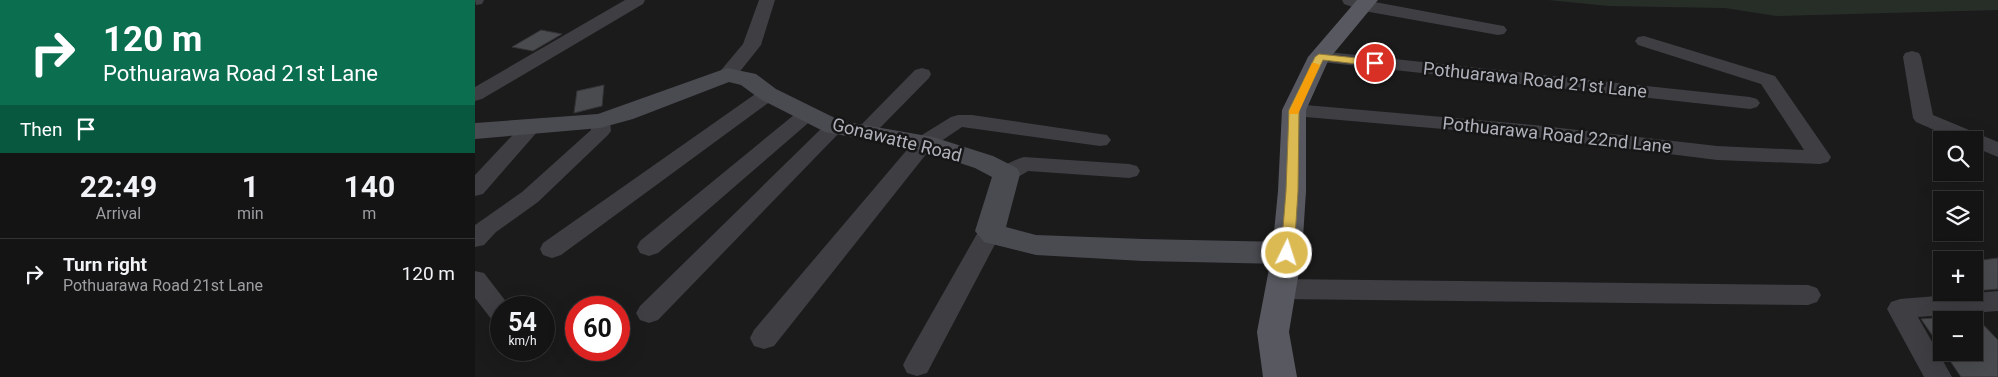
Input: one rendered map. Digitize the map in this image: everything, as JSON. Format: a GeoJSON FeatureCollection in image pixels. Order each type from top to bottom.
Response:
{"type":"FeatureCollection","features":[{"type":"Feature","properties":{"kind":"main road"},"geometry":{"type":"LineString","coordinates":[[1280,377],[1273,332],[1287,253],[1292,191],[1294,110],[1319,57],[1361,2]]}},
{"type":"Feature","properties":{"kind":"street"},"geometry":{"type":"LineString","coordinates":[[475,95],[637,0]]}},
{"type":"Feature","properties":{"kind":"street"},"geometry":{"type":"LineString","coordinates":[[475,131],[599,121],[624,114],[727,75],[752,45],[767,0]]}},
{"type":"Feature","properties":{"kind":"street"},"geometry":{"type":"LineString","coordinates":[[1361,2],[1498,30]]}},
{"type":"Feature","properties":{"kind":"street","name":"Pothuarawa Road 22nd Lane"},"geometry":{"type":"LineString","coordinates":[[1294,110],[1534,131],[1717,152],[1820,157],[1768,80],[1644,41]]}},
{"type":"Feature","properties":{"kind":"street"},"geometry":{"type":"LineString","coordinates":[[1912,56],[1923,118],[1998,150]]}},
{"type":"Feature","properties":{"kind":"street","name":"Pothuarawa Road 21st Lane"},"geometry":{"type":"LineString","coordinates":[[1319,57],[1750,104]]}},
{"type":"Feature","properties":{"kind":"street"},"geometry":{"type":"LineString","coordinates":[[865,132],[922,74]]}},
{"type":"Feature","properties":{"kind":"street","name":"Gonawatte Road"},"geometry":{"type":"LineString","coordinates":[[727,75],[748,79],[768,94],[834,127],[923,143],[984,162],[1007,174]]}},
{"type":"Feature","properties":{"kind":"street"},"geometry":{"type":"LineString","coordinates":[[552,249],[768,94]]}},
{"type":"Feature","properties":{"kind":"street"},"geometry":{"type":"LineString","coordinates":[[649,247],[807,114]]}},
{"type":"Feature","properties":{"kind":"street"},"geometry":{"type":"LineString","coordinates":[[475,239],[488,226],[530,197],[594,138],[601,131],[599,121]]}},
{"type":"Feature","properties":{"kind":"street"},"geometry":{"type":"LineString","coordinates":[[764,338],[923,143],[959,121],[972,121],[1100,140]]}},
{"type":"Feature","properties":{"kind":"street"},"geometry":{"type":"LineString","coordinates":[[475,189],[531,127]]}},
{"type":"Feature","properties":{"kind":"street"},"geometry":{"type":"LineString","coordinates":[[649,313],[834,127]]}},
{"type":"Feature","properties":{"kind":"street"},"geometry":{"type":"LineString","coordinates":[[917,365],[990,231],[1007,174],[1024,164],[1129,171]]}},
{"type":"Feature","properties":{"kind":"street"},"geometry":{"type":"LineString","coordinates":[[990,231],[994,235],[1036,245],[1143,250],[1287,253]]}},
{"type":"Feature","properties":{"kind":"street"},"geometry":{"type":"LineString","coordinates":[[475,280],[490,299]]}},
{"type":"Feature","properties":{"kind":"street"},"geometry":{"type":"LineString","coordinates":[[1280,289],[1808,295]]}},
{"type":"Feature","properties":{"kind":"street"},"geometry":{"type":"LineString","coordinates":[[1938,377],[1900,309],[1998,301]]}},
{"type":"Feature","properties":{"kind":"shaded area"},"geometry":{"type":"Polygon","coordinates":[[[1548,0],[1998,0],[1998,10],[1776,16],[1725,8],[1609,6],[1548,0]]]}},
{"type":"Feature","properties":{"kind":"building"},"geometry":{"type":"Polygon","coordinates":[[[541,30],[562,34],[533,51],[512,47],[541,30]]]}},
{"type":"Feature","properties":{"kind":"building"},"geometry":{"type":"Polygon","coordinates":[[[604,85],[602,106],[574,113],[577,91],[604,85]]]}},
{"type":"Feature","properties":{"kind":"building"},"geometry":{"type":"Polygon","coordinates":[[[1998,258],[1998,289],[1983,290],[1983,260],[1998,258]]]}},
{"type":"Feature","properties":{"kind":"building"},"geometry":{"type":"Polygon","coordinates":[[[1933,318],[1933,336],[1921,319],[1933,318]]]}},
{"type":"Feature","properties":{"kind":"building"},"geometry":{"type":"Polygon","coordinates":[[[1983,324],[1998,340],[1998,377],[1961,377],[1950,361],[1983,361],[1983,324]]]}},
{"type":"Feature","properties":{"kind":"slow traffic"},"geometry":{"type":"LineString","coordinates":[[1294,112],[1315,65]]}},
{"type":"Feature","properties":{"kind":"route"},"geometry":{"type":"LineString","coordinates":[[1287,253],[1292,191],[1294,110],[1319,57],[1375,63]]}}]}
